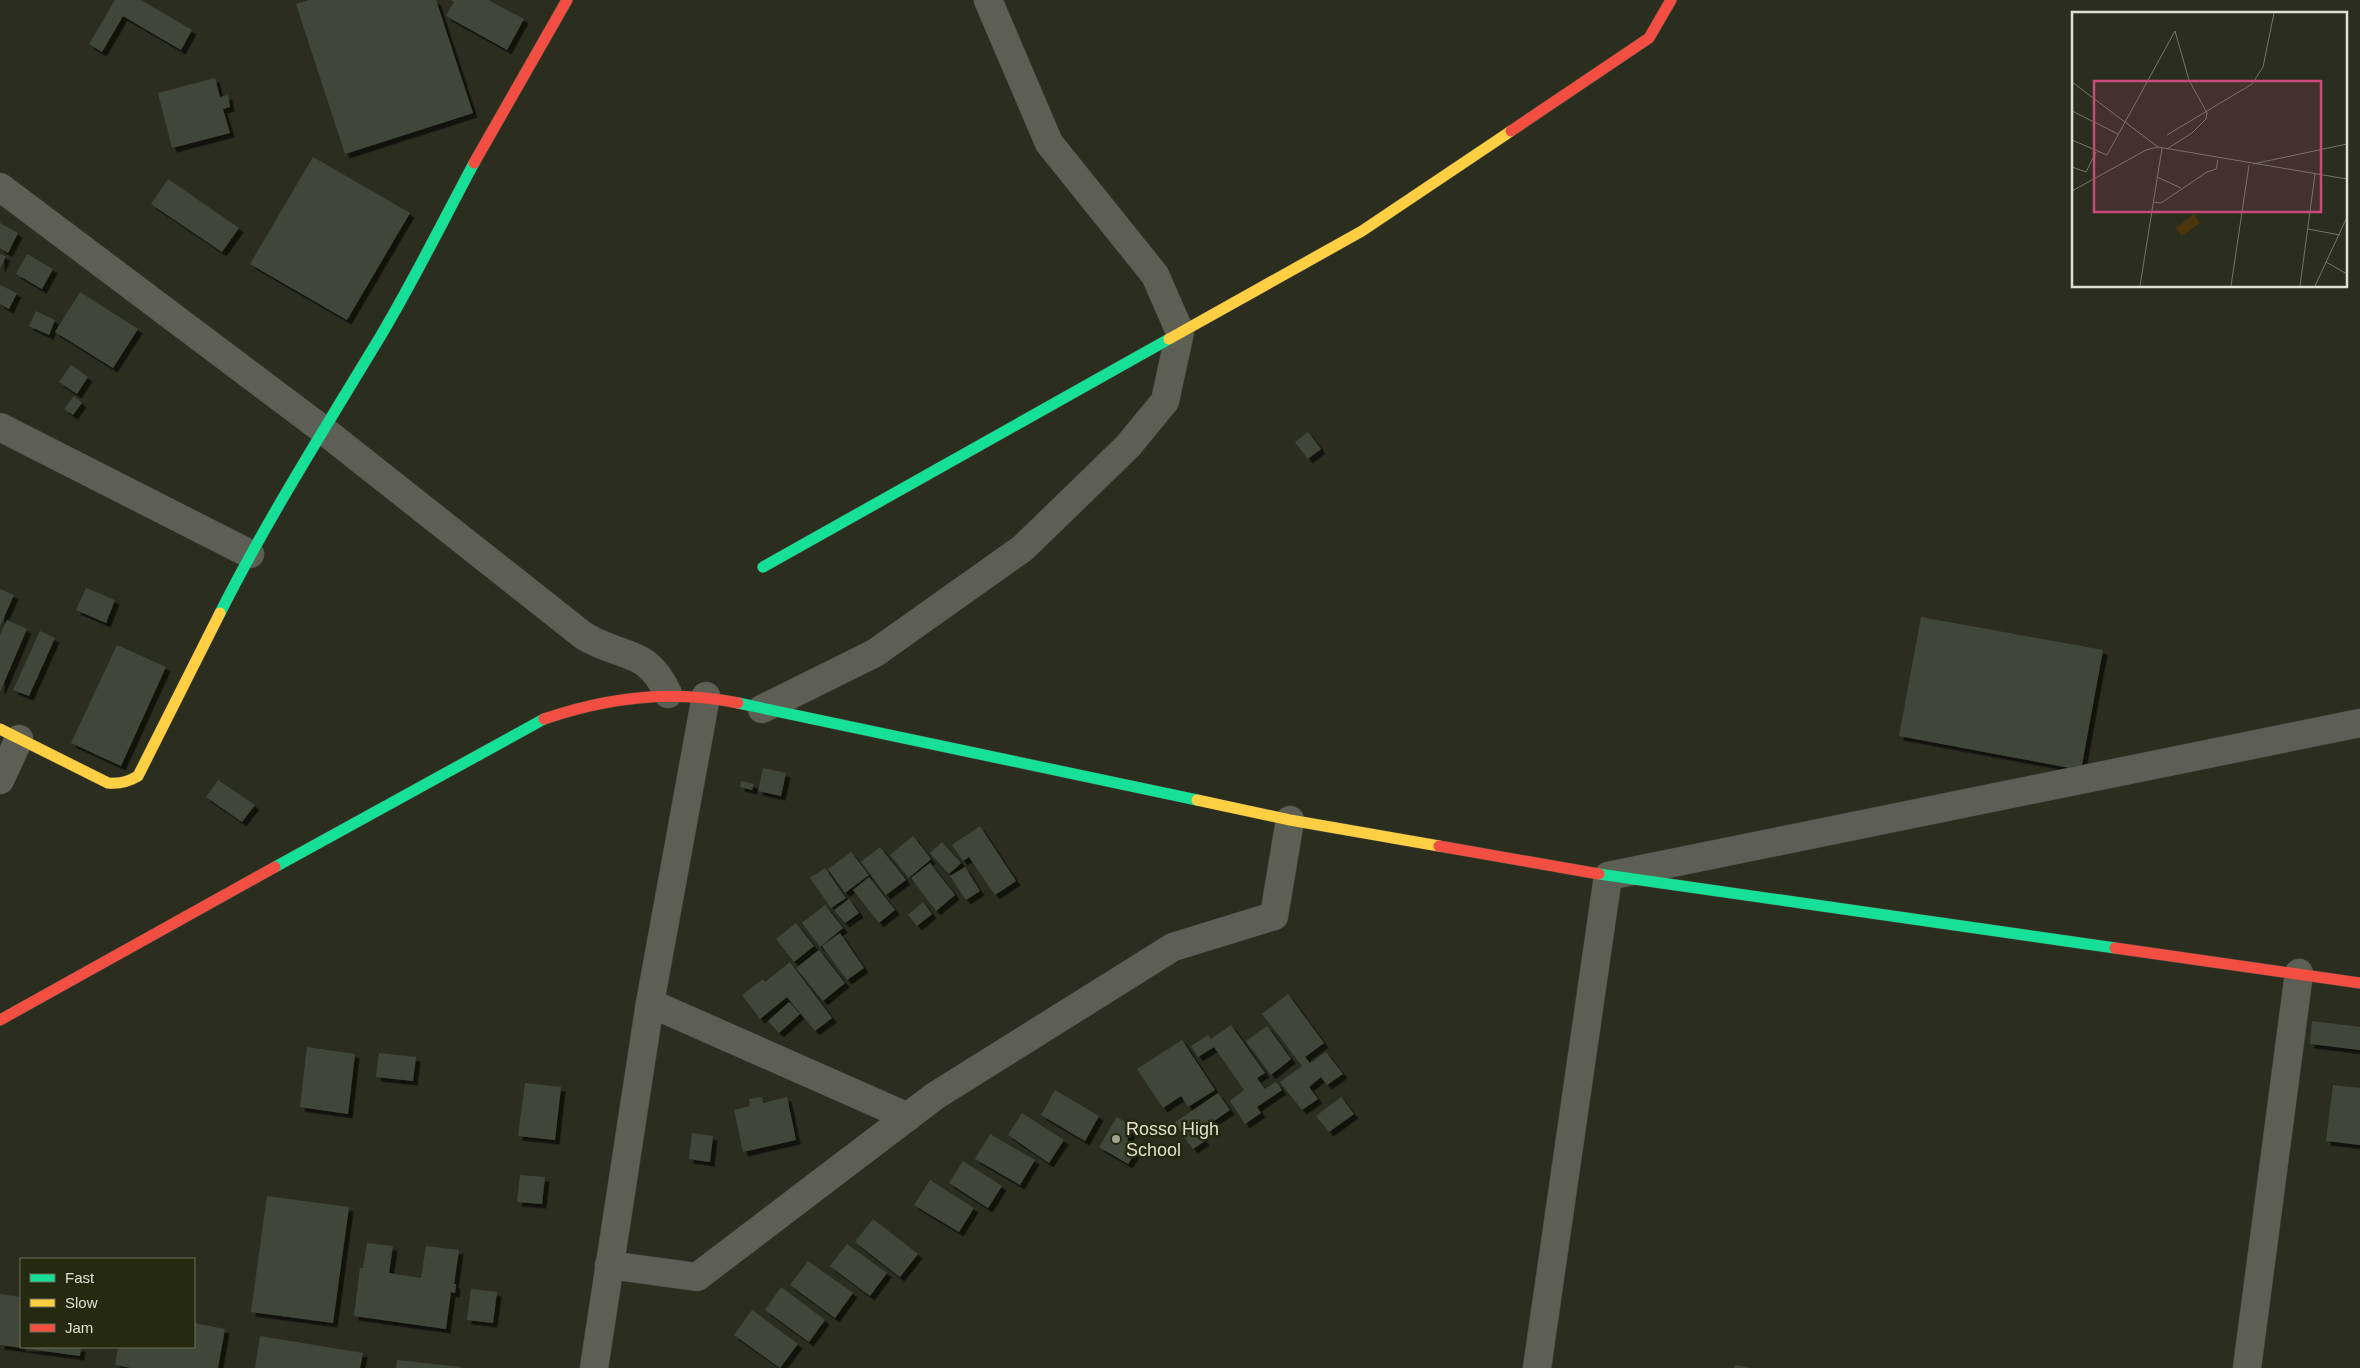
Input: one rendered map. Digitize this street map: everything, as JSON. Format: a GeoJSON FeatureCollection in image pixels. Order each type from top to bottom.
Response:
{"type":"FeatureCollection","features":[{"type":"Feature","properties":{"kind":"street"},"geometry":{"type":"LineString","coordinates":[[0,780],[10,734],[108,783],[129,782],[138,776],[250,554],[322,429],[381,335],[509,99],[567,0]]}},
{"type":"Feature","properties":{"kind":"street"},"geometry":{"type":"LineString","coordinates":[[762,709],[875,653],[1023,548],[1128,446],[1165,401],[1180,332],[1155,275],[1049,143],[988,0]]}},
{"type":"Feature","properties":{"kind":"street"},"geometry":{"type":"LineString","coordinates":[[763,567],[1362,231],[1649,38],[1671,0]]}},
{"type":"Feature","properties":{"kind":"street"},"geometry":{"type":"LineString","coordinates":[[0,187],[322,429],[584,636],[608,648],[637,657],[651,666],[662,679],[668,694]]}},
{"type":"Feature","properties":{"kind":"street"},"geometry":{"type":"LineString","coordinates":[[0,427],[250,554]]}},
{"type":"Feature","properties":{"kind":"street"},"geometry":{"type":"LineString","coordinates":[[0,1020],[537,720],[602,700],[668,694],[706,696],[1290,820],[1608,876],[2360,983]]}},
{"type":"Feature","properties":{"kind":"street"},"geometry":{"type":"LineString","coordinates":[[594,1368],[650,1003],[706,696]]}},
{"type":"Feature","properties":{"kind":"street"},"geometry":{"type":"LineString","coordinates":[[1608,876],[2360,722]]}},
{"type":"Feature","properties":{"kind":"street"},"geometry":{"type":"LineString","coordinates":[[609,1265],[697,1277],[935,1096],[1173,947],[1274,916],[1290,820]]}},
{"type":"Feature","properties":{"kind":"street"},"geometry":{"type":"LineString","coordinates":[[1537,1368],[1608,876]]}},
{"type":"Feature","properties":{"kind":"street"},"geometry":{"type":"LineString","coordinates":[[2247,1368],[2299,973]]}},
{"type":"Feature","properties":{"kind":"street"},"geometry":{"type":"LineString","coordinates":[[650,1003],[908,1117]]}},
{"type":"Feature","properties":{"kind":"building"},"geometry":{"type":"Polygon","coordinates":[[[115,0],[141,0],[192,30],[181,50],[123,16],[102,52],[89,44],[115,0]]]}},
{"type":"Feature","properties":{"kind":"building"},"geometry":{"type":"Polygon","coordinates":[[[309,0],[436,0],[473,113],[345,154],[296,4],[309,0]]]}},
{"type":"Feature","properties":{"kind":"building"},"geometry":{"type":"Polygon","coordinates":[[[451,0],[488,0],[524,19],[507,50],[446,16],[454,2],[451,0]]]}},
{"type":"Feature","properties":{"kind":"building"},"geometry":{"type":"Polygon","coordinates":[[[215,78],[220,97],[228,95],[230,107],[223,109],[230,133],[172,148],[158,93],[215,78]]]}},
{"type":"Feature","properties":{"kind":"building"},"geometry":{"type":"Polygon","coordinates":[[[313,157],[410,213],[347,320],[250,264],[313,157]]]}},
{"type":"Feature","properties":{"kind":"building"},"geometry":{"type":"Polygon","coordinates":[[[168,179],[239,228],[222,252],[151,204],[168,179]]]}},
{"type":"Feature","properties":{"kind":"building"},"geometry":{"type":"Polygon","coordinates":[[[0,223],[18,233],[8,253],[0,248],[0,223]]]}},
{"type":"Feature","properties":{"kind":"building"},"geometry":{"type":"Polygon","coordinates":[[[0,254],[6,256],[0,269],[0,254]]]}},
{"type":"Feature","properties":{"kind":"building"},"geometry":{"type":"Polygon","coordinates":[[[27,254],[53,269],[42,289],[16,274],[27,254]]]}},
{"type":"Feature","properties":{"kind":"building"},"geometry":{"type":"Polygon","coordinates":[[[0,285],[17,293],[9,309],[0,304],[0,285]]]}},
{"type":"Feature","properties":{"kind":"building"},"geometry":{"type":"Polygon","coordinates":[[[80,292],[138,329],[113,368],[55,332],[80,292]]]}},
{"type":"Feature","properties":{"kind":"building"},"geometry":{"type":"Polygon","coordinates":[[[36,311],[55,320],[49,335],[29,326],[36,311]]]}},
{"type":"Feature","properties":{"kind":"building"},"geometry":{"type":"Polygon","coordinates":[[[71,365],[88,377],[77,394],[59,382],[71,365]]]}},
{"type":"Feature","properties":{"kind":"building"},"geometry":{"type":"Polygon","coordinates":[[[74,396],[82,403],[73,415],[64,409],[74,396]]]}},
{"type":"Feature","properties":{"kind":"building"},"geometry":{"type":"Polygon","coordinates":[[[1308,432],[1321,449],[1308,459],[1295,442],[1308,432]]]}},
{"type":"Feature","properties":{"kind":"building"},"geometry":{"type":"Polygon","coordinates":[[[86,588],[115,600],[106,623],[76,610],[86,588]]]}},
{"type":"Feature","properties":{"kind":"building"},"geometry":{"type":"Polygon","coordinates":[[[0,589],[14,595],[0,626],[0,589]]]}},
{"type":"Feature","properties":{"kind":"building"},"geometry":{"type":"Polygon","coordinates":[[[1921,617],[2103,650],[2081,770],[1899,736],[1921,617]]]}},
{"type":"Feature","properties":{"kind":"building"},"geometry":{"type":"Polygon","coordinates":[[[7,620],[27,629],[0,692],[0,635],[7,620]]]}},
{"type":"Feature","properties":{"kind":"building"},"geometry":{"type":"Polygon","coordinates":[[[40,631],[55,638],[29,696],[13,690],[40,631]]]}},
{"type":"Feature","properties":{"kind":"building"},"geometry":{"type":"Polygon","coordinates":[[[117,645],[166,667],[121,766],[71,743],[117,645]]]}},
{"type":"Feature","properties":{"kind":"building"},"geometry":{"type":"Polygon","coordinates":[[[763,768],[786,773],[781,796],[758,791],[763,768]]]}},
{"type":"Feature","properties":{"kind":"building"},"geometry":{"type":"Polygon","coordinates":[[[218,780],[255,805],[242,822],[206,797],[218,780]]]}},
{"type":"Feature","properties":{"kind":"building"},"geometry":{"type":"Polygon","coordinates":[[[741,781],[754,784],[752,790],[740,787],[741,781]]]}},
{"type":"Feature","properties":{"kind":"building"},"geometry":{"type":"Polygon","coordinates":[[[980,826],[1016,881],[995,895],[969,857],[963,861],[952,845],[980,826]]]}},
{"type":"Feature","properties":{"kind":"building"},"geometry":{"type":"Polygon","coordinates":[[[913,836],[931,859],[909,878],[890,855],[913,836]]]}},
{"type":"Feature","properties":{"kind":"building"},"geometry":{"type":"Polygon","coordinates":[[[942,842],[961,863],[949,874],[930,853],[942,842]]]}},
{"type":"Feature","properties":{"kind":"building"},"geometry":{"type":"Polygon","coordinates":[[[880,847],[906,880],[886,895],[861,862],[880,847]]]}},
{"type":"Feature","properties":{"kind":"building"},"geometry":{"type":"Polygon","coordinates":[[[851,852],[869,875],[845,893],[828,869],[851,852]]]}},
{"type":"Feature","properties":{"kind":"building"},"geometry":{"type":"Polygon","coordinates":[[[930,863],[955,895],[936,911],[911,878],[930,863]]]}},
{"type":"Feature","properties":{"kind":"building"},"geometry":{"type":"Polygon","coordinates":[[[965,867],[980,891],[966,900],[950,876],[965,867]]]}},
{"type":"Feature","properties":{"kind":"building"},"geometry":{"type":"Polygon","coordinates":[[[825,868],[846,898],[831,908],[810,878],[825,868]]]}},
{"type":"Feature","properties":{"kind":"building"},"geometry":{"type":"Polygon","coordinates":[[[869,877],[895,910],[879,923],[853,890],[869,877]]]}},
{"type":"Feature","properties":{"kind":"building"},"geometry":{"type":"Polygon","coordinates":[[[849,899],[859,913],[845,923],[834,910],[849,899]]]}},
{"type":"Feature","properties":{"kind":"building"},"geometry":{"type":"Polygon","coordinates":[[[923,902],[932,914],[917,926],[908,915],[923,902]]]}},
{"type":"Feature","properties":{"kind":"building"},"geometry":{"type":"Polygon","coordinates":[[[825,905],[843,928],[820,947],[802,923],[825,905]]]}},
{"type":"Feature","properties":{"kind":"building"},"geometry":{"type":"Polygon","coordinates":[[[796,923],[814,946],[794,962],[776,939],[796,923]]]}},
{"type":"Feature","properties":{"kind":"building"},"geometry":{"type":"Polygon","coordinates":[[[840,933],[864,968],[847,980],[822,946],[840,933]]]}},
{"type":"Feature","properties":{"kind":"building"},"geometry":{"type":"Polygon","coordinates":[[[819,950],[845,983],[823,1001],[796,968],[819,950]]]}},
{"type":"Feature","properties":{"kind":"building"},"geometry":{"type":"Polygon","coordinates":[[[790,962],[832,1018],[815,1031],[787,997],[760,1019],[742,995],[763,979],[765,982],[790,962]]]}},
{"type":"Feature","properties":{"kind":"building"},"geometry":{"type":"Polygon","coordinates":[[[1288,994],[1324,1043],[1305,1057],[1310,1063],[1326,1052],[1343,1074],[1327,1085],[1321,1077],[1309,1087],[1318,1099],[1302,1110],[1280,1082],[1302,1066],[1262,1014],[1288,994]]]}},
{"type":"Feature","properties":{"kind":"building"},"geometry":{"type":"Polygon","coordinates":[[[789,1002],[800,1014],[779,1033],[768,1021],[789,1002]]]}},
{"type":"Feature","properties":{"kind":"building"},"geometry":{"type":"Polygon","coordinates":[[[2312,1021],[2360,1027],[2360,1050],[2310,1044],[2312,1021]]]}},
{"type":"Feature","properties":{"kind":"building"},"geometry":{"type":"Polygon","coordinates":[[[1231,1025],[1265,1073],[1257,1078],[1265,1089],[1276,1082],[1282,1090],[1257,1107],[1261,1113],[1245,1124],[1230,1101],[1244,1090],[1214,1047],[1198,1057],[1191,1046],[1208,1035],[1211,1039],[1231,1025]]]}},
{"type":"Feature","properties":{"kind":"building"},"geometry":{"type":"Polygon","coordinates":[[[1267,1026],[1291,1059],[1271,1075],[1246,1041],[1267,1026]]]}},
{"type":"Feature","properties":{"kind":"building"},"geometry":{"type":"Polygon","coordinates":[[[1182,1040],[1215,1090],[1188,1107],[1181,1096],[1163,1108],[1137,1069],[1182,1040]]]}},
{"type":"Feature","properties":{"kind":"building"},"geometry":{"type":"Polygon","coordinates":[[[307,1047],[355,1054],[348,1114],[300,1107],[307,1047]]]}},
{"type":"Feature","properties":{"kind":"building"},"geometry":{"type":"Polygon","coordinates":[[[379,1053],[416,1057],[413,1081],[376,1077],[379,1053]]]}},
{"type":"Feature","properties":{"kind":"building"},"geometry":{"type":"Polygon","coordinates":[[[525,1083],[561,1087],[555,1140],[518,1136],[525,1083]]]}},
{"type":"Feature","properties":{"kind":"building"},"geometry":{"type":"Polygon","coordinates":[[[2333,1085],[2360,1088],[2360,1145],[2326,1141],[2333,1085]]]}},
{"type":"Feature","properties":{"kind":"building"},"geometry":{"type":"Polygon","coordinates":[[[1055,1090],[1099,1116],[1085,1141],[1041,1115],[1055,1090]]]}},
{"type":"Feature","properties":{"kind":"building"},"geometry":{"type":"Polygon","coordinates":[[[1218,1093],[1230,1110],[1198,1132],[1205,1141],[1193,1149],[1174,1123],[1218,1093]]]}},
{"type":"Feature","properties":{"kind":"building"},"geometry":{"type":"Polygon","coordinates":[[[762,1097],[763,1103],[787,1097],[796,1140],[743,1152],[734,1110],[750,1106],[749,1099],[762,1097]]]}},
{"type":"Feature","properties":{"kind":"building"},"geometry":{"type":"Polygon","coordinates":[[[1341,1097],[1354,1114],[1329,1132],[1316,1116],[1341,1097]]]}},
{"type":"Feature","properties":{"kind":"building"},"geometry":{"type":"Polygon","coordinates":[[[1022,1113],[1064,1140],[1049,1163],[1008,1135],[1022,1113]]]}},
{"type":"Feature","properties":{"kind":"building"},"geometry":{"type":"Polygon","coordinates":[[[1117,1117],[1134,1127],[1127,1140],[1139,1147],[1128,1164],[1099,1147],[1117,1117]]]}},
{"type":"Feature","properties":{"kind":"building"},"geometry":{"type":"Polygon","coordinates":[[[692,1133],[713,1136],[710,1162],[689,1159],[692,1133]]]}},
{"type":"Feature","properties":{"kind":"building"},"geometry":{"type":"Polygon","coordinates":[[[990,1134],[1035,1160],[1020,1185],[975,1159],[990,1134]]]}},
{"type":"Feature","properties":{"kind":"building"},"geometry":{"type":"Polygon","coordinates":[[[963,1161],[1002,1186],[988,1208],[949,1183],[963,1161]]]}},
{"type":"Feature","properties":{"kind":"building"},"geometry":{"type":"Polygon","coordinates":[[[520,1175],[545,1177],[542,1204],[517,1202],[520,1175]]]}},
{"type":"Feature","properties":{"kind":"building"},"geometry":{"type":"Polygon","coordinates":[[[930,1180],[974,1208],[959,1232],[914,1205],[930,1180]]]}},
{"type":"Feature","properties":{"kind":"building"},"geometry":{"type":"Polygon","coordinates":[[[267,1196],[349,1207],[333,1323],[251,1312],[267,1196]]]}},
{"type":"Feature","properties":{"kind":"building"},"geometry":{"type":"Polygon","coordinates":[[[873,1219],[918,1254],[900,1277],[855,1242],[873,1219]]]}},
{"type":"Feature","properties":{"kind":"building"},"geometry":{"type":"Polygon","coordinates":[[[367,1243],[393,1246],[389,1273],[421,1278],[426,1246],[459,1250],[454,1284],[456,1284],[455,1293],[451,1292],[446,1329],[354,1316],[360,1268],[363,1268],[367,1243]]]}},
{"type":"Feature","properties":{"kind":"building"},"geometry":{"type":"Polygon","coordinates":[[[847,1244],[887,1273],[870,1296],[830,1266],[847,1244]]]}},
{"type":"Feature","properties":{"kind":"building"},"geometry":{"type":"Polygon","coordinates":[[[808,1261],[853,1293],[835,1318],[790,1285],[808,1261]]]}},
{"type":"Feature","properties":{"kind":"building"},"geometry":{"type":"Polygon","coordinates":[[[781,1287],[825,1320],[809,1342],[765,1310],[781,1287]]]}},
{"type":"Feature","properties":{"kind":"building"},"geometry":{"type":"Polygon","coordinates":[[[471,1289],[497,1292],[493,1323],[467,1320],[471,1289]]]}},
{"type":"Feature","properties":{"kind":"building"},"geometry":{"type":"Polygon","coordinates":[[[0,1294],[20,1297],[20,1348],[0,1345],[0,1294]]]}},
{"type":"Feature","properties":{"kind":"building"},"geometry":{"type":"Polygon","coordinates":[[[752,1310],[798,1344],[780,1368],[734,1335],[752,1310]]]}},
{"type":"Feature","properties":{"kind":"building"},"geometry":{"type":"Polygon","coordinates":[[[195,1323],[225,1329],[218,1368],[131,1368],[115,1365],[118,1348],[195,1348],[195,1323]]]}},
{"type":"Feature","properties":{"kind":"building"},"geometry":{"type":"Polygon","coordinates":[[[260,1336],[363,1353],[360,1368],[255,1368],[260,1336]]]}},
{"type":"Feature","properties":{"kind":"building"},"geometry":{"type":"Polygon","coordinates":[[[22,1348],[81,1348],[80,1356],[22,1348]]]}},
{"type":"Feature","properties":{"kind":"building"},"geometry":{"type":"Polygon","coordinates":[[[397,1360],[461,1367],[461,1368],[396,1368],[397,1360]]]}},
{"type":"Feature","properties":{"kind":"building"},"geometry":{"type":"Polygon","coordinates":[[[1735,1365],[1748,1367],[1748,1368],[1734,1368],[1735,1365]]]}},
{"type":"Feature","properties":{"kind":"traffic: fast"},"geometry":{"type":"LineString","coordinates":[[220,613],[277,508],[393,316],[474,163]]}},
{"type":"Feature","properties":{"kind":"traffic: fast"},"geometry":{"type":"LineString","coordinates":[[763,567],[1169,339]]}},
{"type":"Feature","properties":{"kind":"traffic: fast"},"geometry":{"type":"LineString","coordinates":[[738,703],[1197,800]]}},
{"type":"Feature","properties":{"kind":"traffic: fast"},"geometry":{"type":"LineString","coordinates":[[275,867],[544,719]]}},
{"type":"Feature","properties":{"kind":"traffic: fast"},"geometry":{"type":"LineString","coordinates":[[1599,874],[2115,948]]}},
{"type":"Feature","properties":{"kind":"traffic: slow"},"geometry":{"type":"LineString","coordinates":[[1169,339],[1362,231],[1511,131]]}},
{"type":"Feature","properties":{"kind":"traffic: slow"},"geometry":{"type":"LineString","coordinates":[[0,729],[108,783],[120,783],[138,776],[220,613]]}},
{"type":"Feature","properties":{"kind":"traffic: slow"},"geometry":{"type":"LineString","coordinates":[[1197,800],[1290,820],[1439,846]]}},
{"type":"Feature","properties":{"kind":"traffic: jam"},"geometry":{"type":"LineString","coordinates":[[474,163],[567,0]]}},
{"type":"Feature","properties":{"kind":"traffic: jam"},"geometry":{"type":"LineString","coordinates":[[1511,131],[1649,38],[1671,0]]}},
{"type":"Feature","properties":{"kind":"traffic: jam"},"geometry":{"type":"LineString","coordinates":[[544,719],[592,705],[664,696],[689,696],[738,703]]}},
{"type":"Feature","properties":{"kind":"traffic: jam"},"geometry":{"type":"LineString","coordinates":[[1439,846],[1599,874]]}},
{"type":"Feature","properties":{"kind":"traffic: jam"},"geometry":{"type":"LineString","coordinates":[[0,1020],[275,867]]}},
{"type":"Feature","properties":{"kind":"traffic: jam"},"geometry":{"type":"LineString","coordinates":[[2115,948],[2360,983]]}},
{"type":"Feature","properties":{"kind":"place","name":"Rosso High School"},"geometry":{"type":"Point","coordinates":[1116,1139]}}]}
